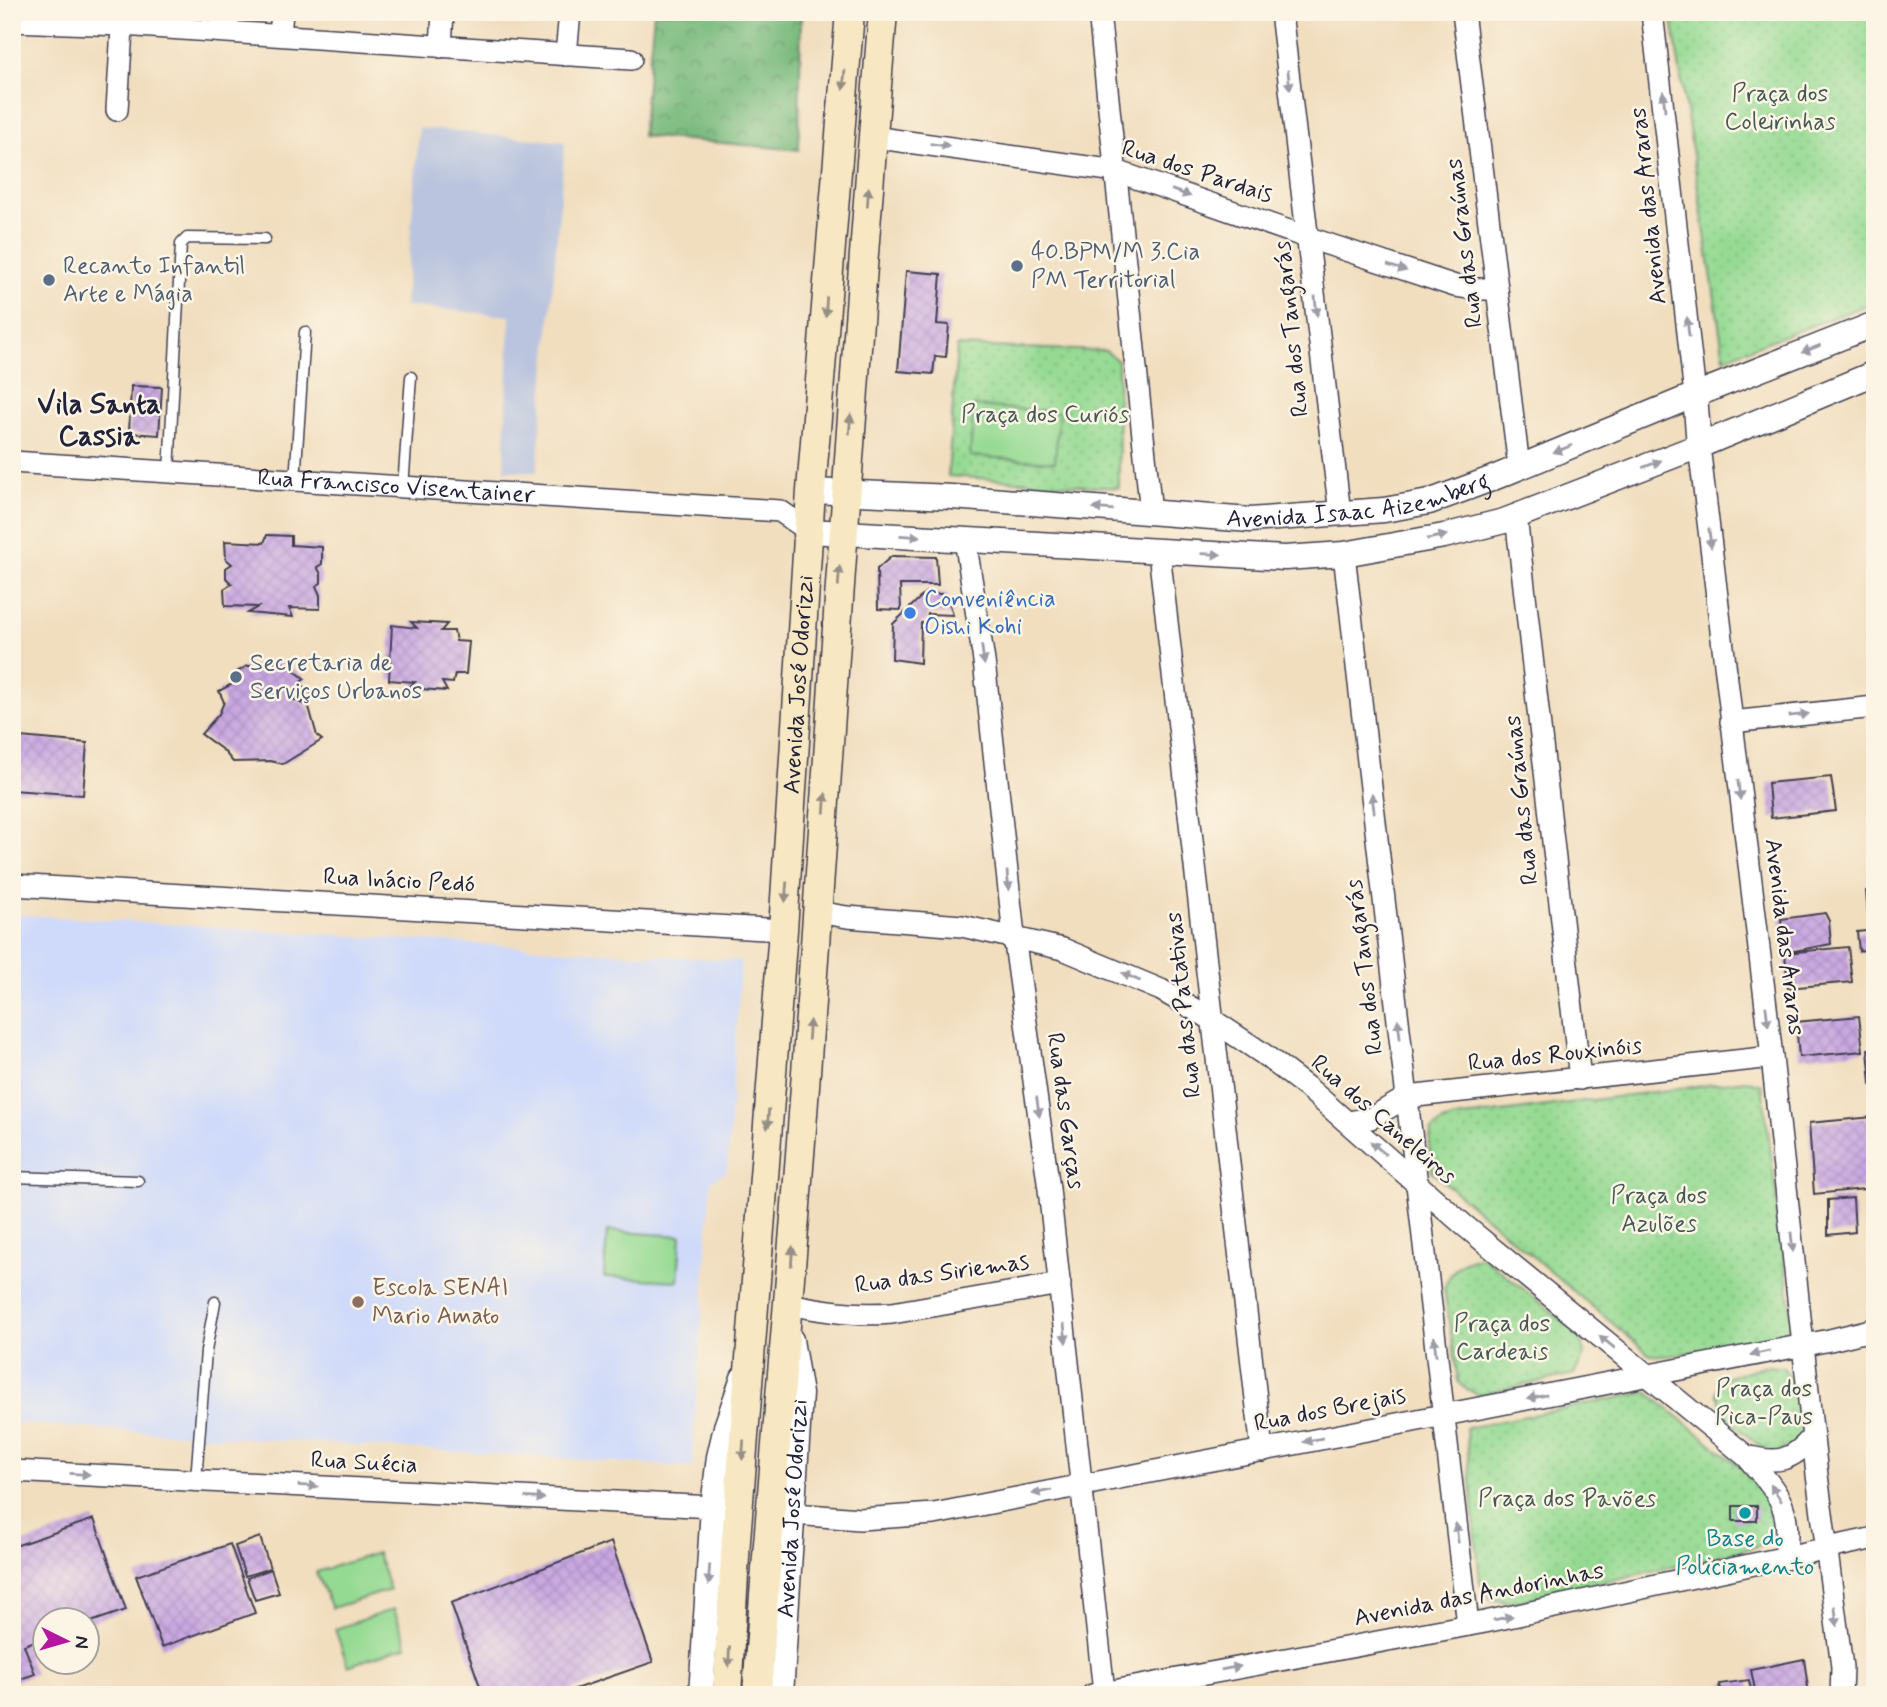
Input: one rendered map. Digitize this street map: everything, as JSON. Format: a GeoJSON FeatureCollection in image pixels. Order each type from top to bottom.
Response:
{"type":"FeatureCollection","features":[{"type":"Feature","properties":{"kind":"main road","name":"Avenida José Odorizzi"},"geometry":{"type":"LineString","coordinates":[[727,1695],[749,1358],[783,930],[811,491],[850,12]]}},
{"type":"Feature","properties":{"kind":"main road","name":"Avenida José Odorizzi"},"geometry":{"type":"LineString","coordinates":[[757,1695],[767,1544],[788,1313],[842,533],[883,12]]}},
{"type":"Feature","properties":{"kind":"street"},"geometry":{"type":"LineString","coordinates":[[280,35],[282,12]]}},
{"type":"Feature","properties":{"kind":"street"},"geometry":{"type":"LineString","coordinates":[[440,47],[443,12]]}},
{"type":"Feature","properties":{"kind":"street"},"geometry":{"type":"LineString","coordinates":[[566,55],[570,12]]}},
{"type":"Feature","properties":{"kind":"street"},"geometry":{"type":"LineString","coordinates":[[1099,12],[1151,513]]}},
{"type":"Feature","properties":{"kind":"street","name":"Rua dos Tangarás"},"geometry":{"type":"LineString","coordinates":[[1281,12],[1339,514]]}},
{"type":"Feature","properties":{"kind":"street","name":"Rua das Graúnas"},"geometry":{"type":"LineString","coordinates":[[1463,12],[1520,467]]}},
{"type":"Feature","properties":{"kind":"street","name":"Avenida das Araras"},"geometry":{"type":"LineString","coordinates":[[1653,12],[1695,395]]}},
{"type":"Feature","properties":{"kind":"street"},"geometry":{"type":"LineString","coordinates":[[117,110],[122,19]]}},
{"type":"Feature","properties":{"kind":"street"},"geometry":{"type":"LineString","coordinates":[[12,22],[122,19],[280,35],[631,59]]}},
{"type":"Feature","properties":{"kind":"street","name":"Rua dos Pardais"},"geometry":{"type":"LineString","coordinates":[[872,137],[1116,171],[1455,286],[1497,289]]}},
{"type":"Feature","properties":{"kind":"street","name":"Avenida Isaac Aizemberg"},"geometry":{"type":"LineString","coordinates":[[811,491],[952,497],[1250,520],[1384,510],[1429,502],[1875,324]]}},
{"type":"Feature","properties":{"kind":"street","name":"Avenida Isaac Aizemberg"},"geometry":{"type":"LineString","coordinates":[[842,533],[1285,558],[1344,554],[1444,536],[1516,516],[1699,446],[1875,373]]}},
{"type":"Feature","properties":{"kind":"street"},"geometry":{"type":"LineString","coordinates":[[1695,395],[1699,446]]}},
{"type":"Feature","properties":{"kind":"street","name":"Avenida das Araras"},"geometry":{"type":"LineString","coordinates":[[1699,446],[1772,1057],[1817,1475],[1842,1667],[1842,1695]]}},
{"type":"Feature","properties":{"kind":"street","name":"Rua Francisco Visentainer"},"geometry":{"type":"LineString","coordinates":[[12,462],[780,511]]}},
{"type":"Feature","properties":{"kind":"street"},"geometry":{"type":"LineString","coordinates":[[811,491],[780,511],[809,531],[842,533]]}},
{"type":"Feature","properties":{"kind":"street","name":"Rua das Graúnas"},"geometry":{"type":"LineString","coordinates":[[1516,516],[1580,1079]]}},
{"type":"Feature","properties":{"kind":"street","name":"Rua das Garças"},"geometry":{"type":"LineString","coordinates":[[965,540],[984,661],[1014,936],[1060,1284],[1098,1693]]}},
{"type":"Feature","properties":{"kind":"street","name":"Rua das Patativas"},"geometry":{"type":"LineString","coordinates":[[1159,552],[1262,1451]]}},
{"type":"Feature","properties":{"kind":"street","name":"Rua dos Tangarás"},"geometry":{"type":"LineString","coordinates":[[1344,554],[1468,1625]]}},
{"type":"Feature","properties":{"kind":"street"},"geometry":{"type":"LineString","coordinates":[[1731,722],[1875,706]]}},
{"type":"Feature","properties":{"kind":"street","name":"Rua Inácio Pedó"},"geometry":{"type":"LineString","coordinates":[[12,885],[783,930]]}},
{"type":"Feature","properties":{"kind":"street","name":"Rua dos Caneleiros"},"geometry":{"type":"LineString","coordinates":[[817,912],[962,926],[1063,948],[1161,989],[1211,1019],[1272,1060],[1348,1122],[1465,1226],[1745,1455],[1779,1496],[1785,1510],[1788,1528],[1786,1559]]}},
{"type":"Feature","properties":{"kind":"street","name":"Rua dos Rouxinóis"},"geometry":{"type":"LineString","coordinates":[[1348,1122],[1371,1118],[1407,1097],[1772,1057]]}},
{"type":"Feature","properties":{"kind":"street","name":"Rua das Siriemas"},"geometry":{"type":"LineString","coordinates":[[788,1313],[892,1313],[1060,1284]]}},
{"type":"Feature","properties":{"kind":"street","name":"Avenida José Odorizzi"},"geometry":{"type":"LineString","coordinates":[[781,1695],[800,1394],[788,1313]]}},
{"type":"Feature","properties":{"kind":"street","name":"Rua dos Brejais"},"geometry":{"type":"LineString","coordinates":[[794,1514],[860,1519],[934,1514],[1875,1329]]}},
{"type":"Feature","properties":{"kind":"street","name":"Avenida José Odorizzi"},"geometry":{"type":"LineString","coordinates":[[701,1695],[713,1507],[726,1427],[749,1358]]}},
{"type":"Feature","properties":{"kind":"street"},"geometry":{"type":"LineString","coordinates":[[1745,1455],[1772,1461],[1783,1460],[1802,1449],[1813,1436]]}},
{"type":"Feature","properties":{"kind":"street","name":"Rua Suécia"},"geometry":{"type":"LineString","coordinates":[[12,1471],[713,1507]]}},
{"type":"Feature","properties":{"kind":"street","name":"Avenida das Araras"},"geometry":{"type":"LineString","coordinates":[[1817,1475],[1835,1518],[1843,1530],[1866,1540]]}},
{"type":"Feature","properties":{"kind":"street","name":"Avenida das Andorinhas"},"geometry":{"type":"LineString","coordinates":[[1098,1693],[1468,1625],[1866,1540]]}},
{"type":"Feature","properties":{"kind":"lane"},"geometry":{"type":"LineString","coordinates":[[169,472],[181,244],[187,238],[265,239]]}},
{"type":"Feature","properties":{"kind":"lane"},"geometry":{"type":"LineString","coordinates":[[295,481],[305,332]]}},
{"type":"Feature","properties":{"kind":"lane"},"geometry":{"type":"LineString","coordinates":[[403,488],[411,377]]}},
{"type":"Feature","properties":{"kind":"lane"},"geometry":{"type":"LineString","coordinates":[[12,1177],[138,1181]]}},
{"type":"Feature","properties":{"kind":"lane"},"geometry":{"type":"LineString","coordinates":[[196,1480],[206,1351],[215,1302]]}},
{"type":"Feature","properties":{"kind":"shaded area"},"geometry":{"type":"Polygon","coordinates":[[[419,128],[565,142],[537,472],[504,470],[510,316],[405,306],[419,128]]]}},
{"type":"Feature","properties":{"kind":"shaded area","name":"Escola SENAI Mario Amato"},"geometry":{"type":"Polygon","coordinates":[[[12,914],[741,961],[727,1171],[711,1181],[692,1467],[12,1423],[12,914]]]}},
{"type":"Feature","properties":{"kind":"green space"},"geometry":{"type":"Polygon","coordinates":[[[654,12],[801,12],[799,150],[642,136],[654,12]]]}},
{"type":"Feature","properties":{"kind":"green space","name":"Praça dos Coleirinhas"},"geometry":{"type":"Polygon","coordinates":[[[1671,12],[1875,12],[1875,302],[1724,358],[1671,12]]]}},
{"type":"Feature","properties":{"kind":"green space","name":"Praça dos Curiós"},"geometry":{"type":"Polygon","coordinates":[[[957,346],[1106,351],[1118,361],[1119,488],[948,476],[957,346]]]}},
{"type":"Feature","properties":{"kind":"green space"},"geometry":{"type":"Polygon","coordinates":[[[974,406],[1059,412],[1055,462],[970,456],[974,406]]]}},
{"type":"Feature","properties":{"kind":"green space","name":"Praça dos Azulões"},"geometry":{"type":"Polygon","coordinates":[[[1745,1080],[1762,1085],[1793,1325],[1776,1339],[1667,1356],[1650,1355],[1432,1172],[1429,1150],[1431,1131],[1443,1122],[1456,1118],[1745,1080]]]}},
{"type":"Feature","properties":{"kind":"green space"},"geometry":{"type":"Polygon","coordinates":[[[607,1231],[681,1236],[678,1281],[604,1277],[607,1231]]]}},
{"type":"Feature","properties":{"kind":"green space","name":"Praça dos Cardeais"},"geometry":{"type":"Polygon","coordinates":[[[1483,1257],[1582,1336],[1584,1356],[1574,1374],[1479,1395],[1467,1390],[1458,1381],[1444,1289],[1458,1266],[1483,1257]]]}},
{"type":"Feature","properties":{"kind":"green space","name":"Praça dos Pica-Paus"},"geometry":{"type":"Polygon","coordinates":[[[1763,1366],[1783,1367],[1799,1394],[1804,1412],[1801,1442],[1772,1455],[1732,1422],[1716,1393],[1721,1379],[1763,1366]]]}},
{"type":"Feature","properties":{"kind":"green space","name":"Praça dos Pavões"},"geometry":{"type":"Polygon","coordinates":[[[1647,1392],[1768,1489],[1776,1504],[1778,1530],[1766,1543],[1748,1549],[1512,1603],[1491,1599],[1480,1583],[1466,1428],[1647,1392]]]}},
{"type":"Feature","properties":{"kind":"green space"},"geometry":{"type":"Polygon","coordinates":[[[377,1553],[390,1590],[332,1608],[316,1572],[377,1553]]]}},
{"type":"Feature","properties":{"kind":"green space"},"geometry":{"type":"Polygon","coordinates":[[[394,1609],[407,1646],[348,1666],[335,1629],[394,1609]]]}},
{"type":"Feature","properties":{"kind":"building"},"geometry":{"type":"Polygon","coordinates":[[[906,271],[941,274],[937,324],[949,325],[946,357],[935,356],[933,374],[898,371],[906,271]]]}},
{"type":"Feature","properties":{"kind":"building"},"geometry":{"type":"Polygon","coordinates":[[[131,386],[162,387],[159,435],[129,433],[131,386]]]}},
{"type":"Feature","properties":{"kind":"building"},"geometry":{"type":"Polygon","coordinates":[[[267,535],[291,536],[291,545],[322,547],[322,564],[317,567],[321,574],[321,583],[316,586],[320,595],[320,609],[289,608],[293,617],[248,613],[258,607],[225,606],[224,589],[232,584],[226,578],[226,568],[232,564],[226,559],[225,541],[264,543],[267,535]]]}},
{"type":"Feature","properties":{"kind":"building"},"geometry":{"type":"Polygon","coordinates":[[[892,556],[936,557],[938,585],[900,585],[901,610],[878,609],[877,569],[892,556]]]}},
{"type":"Feature","properties":{"kind":"building"},"geometry":{"type":"Polygon","coordinates":[[[926,592],[947,595],[953,615],[928,614],[927,622],[921,623],[920,663],[892,659],[893,624],[926,592]]]}},
{"type":"Feature","properties":{"kind":"building"},"geometry":{"type":"Polygon","coordinates":[[[411,622],[447,624],[441,631],[454,631],[456,641],[469,642],[466,674],[455,674],[453,683],[442,682],[447,691],[408,688],[415,682],[389,680],[392,625],[417,628],[411,622]]]}},
{"type":"Feature","properties":{"kind":"building"},"geometry":{"type":"Polygon","coordinates":[[[269,661],[287,665],[305,679],[299,683],[313,695],[307,703],[289,697],[309,707],[317,736],[322,740],[283,764],[270,761],[233,762],[224,751],[201,734],[219,714],[224,702],[219,691],[238,681],[230,676],[247,666],[269,661]]]}},
{"type":"Feature","properties":{"kind":"building"},"geometry":{"type":"Polygon","coordinates":[[[20,737],[87,743],[83,795],[12,790],[13,742],[20,737]]]}},
{"type":"Feature","properties":{"kind":"building"},"geometry":{"type":"Polygon","coordinates":[[[1831,777],[1836,811],[1771,818],[1768,783],[1831,777]]]}},
{"type":"Feature","properties":{"kind":"building"},"geometry":{"type":"Polygon","coordinates":[[[1875,889],[1875,913],[1868,914],[1866,891],[1875,889]]]}},
{"type":"Feature","properties":{"kind":"building"},"geometry":{"type":"Polygon","coordinates":[[[1825,913],[1829,921],[1831,944],[1784,953],[1781,919],[1825,913]]]}},
{"type":"Feature","properties":{"kind":"building"},"geometry":{"type":"Polygon","coordinates":[[[1875,930],[1875,948],[1859,951],[1857,932],[1875,930]]]}},
{"type":"Feature","properties":{"kind":"building"},"geometry":{"type":"Polygon","coordinates":[[[1848,947],[1852,982],[1788,988],[1785,953],[1848,947]]]}},
{"type":"Feature","properties":{"kind":"building"},"geometry":{"type":"Polygon","coordinates":[[[1859,1016],[1863,1051],[1799,1057],[1796,1022],[1859,1016]]]}},
{"type":"Feature","properties":{"kind":"building"},"geometry":{"type":"Polygon","coordinates":[[[1875,1048],[1875,1083],[1871,1084],[1868,1049],[1875,1048]]]}},
{"type":"Feature","properties":{"kind":"building"},"geometry":{"type":"Polygon","coordinates":[[[1873,1117],[1875,1188],[1814,1194],[1809,1123],[1873,1117]]]}},
{"type":"Feature","properties":{"kind":"building"},"geometry":{"type":"Polygon","coordinates":[[[1853,1198],[1855,1232],[1828,1235],[1828,1200],[1853,1198]]]}},
{"type":"Feature","properties":{"kind":"building","name":"Base do Policiamento"},"geometry":{"type":"Polygon","coordinates":[[[1733,1506],[1757,1506],[1757,1521],[1733,1521],[1733,1506]]]}},
{"type":"Feature","properties":{"kind":"building"},"geometry":{"type":"Polygon","coordinates":[[[94,1519],[126,1610],[102,1618],[102,1606],[32,1606],[32,1642],[24,1645],[32,1666],[32,1675],[12,1682],[12,1547],[94,1519]]]}},
{"type":"Feature","properties":{"kind":"building"},"geometry":{"type":"Polygon","coordinates":[[[260,1537],[270,1568],[245,1576],[235,1546],[260,1537]]]}},
{"type":"Feature","properties":{"kind":"building"},"geometry":{"type":"Polygon","coordinates":[[[611,1542],[653,1662],[558,1695],[483,1695],[451,1603],[611,1542]]]}},
{"type":"Feature","properties":{"kind":"building"},"geometry":{"type":"Polygon","coordinates":[[[230,1544],[255,1613],[162,1647],[136,1576],[230,1544]]]}},
{"type":"Feature","properties":{"kind":"building"},"geometry":{"type":"Polygon","coordinates":[[[271,1569],[279,1593],[255,1600],[247,1578],[271,1569]]]}},
{"type":"Feature","properties":{"kind":"building"},"geometry":{"type":"Polygon","coordinates":[[[1804,1659],[1809,1695],[1756,1695],[1751,1670],[1804,1659]]]}},
{"type":"Feature","properties":{"kind":"building"},"geometry":{"type":"Polygon","coordinates":[[[1749,1680],[1752,1695],[1721,1695],[1719,1684],[1749,1680]]]}},
{"type":"Feature","properties":{"kind":"place","name":"40.BPM/M 3.Cia PM Territorial"},"geometry":{"type":"Point","coordinates":[1017,266]}},
{"type":"Feature","properties":{"kind":"place","name":"Recanto Infantil Arte e Mágia"},"geometry":{"type":"Point","coordinates":[49,280]}},
{"type":"Feature","properties":{"kind":"place","name":"Conveniência Oishi Kohi"},"geometry":{"type":"Point","coordinates":[910,613]}},
{"type":"Feature","properties":{"kind":"place","name":"Secretaria de Serviços Urbanos"},"geometry":{"type":"Point","coordinates":[236,677]}},
{"type":"Feature","properties":{"kind":"place","name":"Escola SENAI Mario Amato"},"geometry":{"type":"Point","coordinates":[358,1302]}},
{"type":"Feature","properties":{"kind":"place","name":"Base do Policiamento"},"geometry":{"type":"Point","coordinates":[1745,1513]}},
{"type":"Feature","properties":{"kind":"district","name":"Vila Santa Cassia"},"geometry":{"type":"Point","coordinates":[99,421]}}]}
